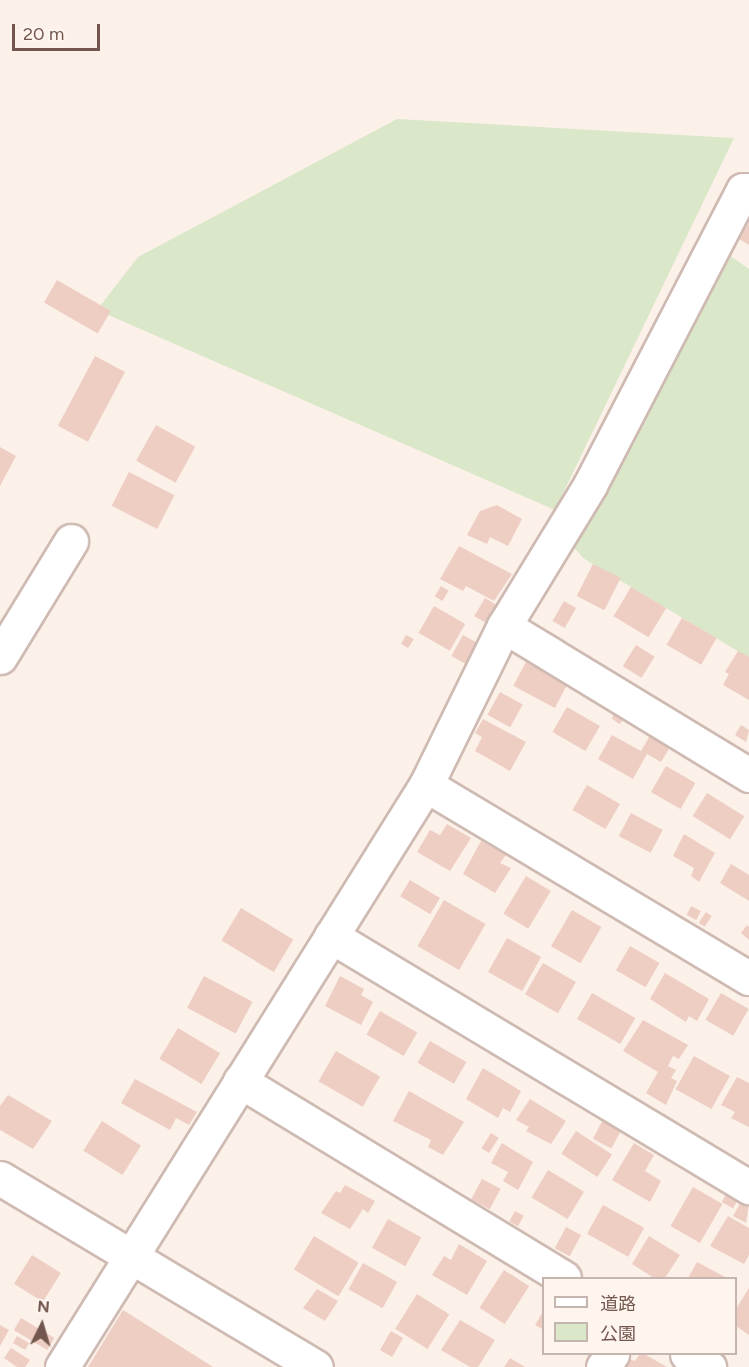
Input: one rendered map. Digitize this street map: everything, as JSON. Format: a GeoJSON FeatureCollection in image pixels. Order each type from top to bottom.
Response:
{"type":"FeatureCollection","features":[{"type":"Feature","properties":{"kind":"street"},"geometry":{"type":"LineString","coordinates":[[62,1367],[129,1255],[426,785],[504,626],[551,551],[743,190],[749,190]]}},
{"type":"Feature","properties":{"kind":"street"},"geometry":{"type":"LineString","coordinates":[[0,657],[71,541]]}},
{"type":"Feature","properties":{"kind":"street"},"geometry":{"type":"LineString","coordinates":[[504,626],[749,774]]}},
{"type":"Feature","properties":{"kind":"street"},"geometry":{"type":"LineString","coordinates":[[426,785],[749,978]]}},
{"type":"Feature","properties":{"kind":"street"},"geometry":{"type":"LineString","coordinates":[[331,936],[749,1187]]}},
{"type":"Feature","properties":{"kind":"street"},"geometry":{"type":"LineString","coordinates":[[240,1081],[562,1277]]}},
{"type":"Feature","properties":{"kind":"street"},"geometry":{"type":"LineString","coordinates":[[11,1185],[316,1367]]}},
{"type":"Feature","properties":{"kind":"street"},"geometry":{"type":"LineString","coordinates":[[690,1355],[709,1367]]}},
{"type":"Feature","properties":{"kind":"green space"},"geometry":{"type":"Polygon","coordinates":[[[397,119],[734,138],[555,510],[97,310],[138,257],[397,119]]]}},
{"type":"Feature","properties":{"kind":"green space"},"geometry":{"type":"Polygon","coordinates":[[[729,255],[749,269],[749,658],[583,558],[567,539],[715,267],[729,255]]]}},
{"type":"Feature","properties":{"kind":"building"},"geometry":{"type":"Polygon","coordinates":[[[749,222],[749,245],[739,239],[749,222]]]}},
{"type":"Feature","properties":{"kind":"building"},"geometry":{"type":"Polygon","coordinates":[[[57,280],[111,311],[98,334],[44,303],[57,280]]]}},
{"type":"Feature","properties":{"kind":"building"},"geometry":{"type":"Polygon","coordinates":[[[95,356],[125,372],[88,442],[58,426],[95,356]]]}},
{"type":"Feature","properties":{"kind":"building"},"geometry":{"type":"Polygon","coordinates":[[[156,425],[195,447],[175,483],[136,461],[156,425]]]}},
{"type":"Feature","properties":{"kind":"building"},"geometry":{"type":"Polygon","coordinates":[[[0,447],[16,456],[0,486],[0,447]]]}},
{"type":"Feature","properties":{"kind":"building"},"geometry":{"type":"Polygon","coordinates":[[[129,472],[174,495],[157,529],[112,506],[129,472]]]}},
{"type":"Feature","properties":{"kind":"building"},"geometry":{"type":"Polygon","coordinates":[[[497,505],[522,519],[508,546],[490,537],[487,544],[467,535],[480,511],[497,505]]]}},
{"type":"Feature","properties":{"kind":"building"},"geometry":{"type":"Polygon","coordinates":[[[459,546],[512,574],[494,601],[466,586],[463,591],[440,579],[459,546]]]}},
{"type":"Feature","properties":{"kind":"building"},"geometry":{"type":"Polygon","coordinates":[[[593,564],[621,578],[604,610],[577,596],[593,564]]]}},
{"type":"Feature","properties":{"kind":"building"},"geometry":{"type":"Polygon","coordinates":[[[441,586],[449,591],[442,601],[435,596],[441,586]]]}},
{"type":"Feature","properties":{"kind":"building"},"geometry":{"type":"Polygon","coordinates":[[[631,587],[666,608],[649,637],[613,616],[631,587]]]}},
{"type":"Feature","properties":{"kind":"building"},"geometry":{"type":"Polygon","coordinates":[[[485,598],[505,610],[494,628],[474,616],[485,598]]]}},
{"type":"Feature","properties":{"kind":"building"},"geometry":{"type":"Polygon","coordinates":[[[564,601],[576,608],[565,628],[552,621],[564,601]]]}},
{"type":"Feature","properties":{"kind":"building"},"geometry":{"type":"Polygon","coordinates":[[[434,606],[465,624],[450,651],[418,633],[434,606]]]}},
{"type":"Feature","properties":{"kind":"building"},"geometry":{"type":"Polygon","coordinates":[[[682,618],[717,638],[701,665],[666,645],[682,618]]]}},
{"type":"Feature","properties":{"kind":"building"},"geometry":{"type":"Polygon","coordinates":[[[406,635],[414,639],[408,648],[401,644],[406,635]]]}},
{"type":"Feature","properties":{"kind":"building"},"geometry":{"type":"Polygon","coordinates":[[[463,635],[483,646],[471,667],[451,656],[463,635]]]}},
{"type":"Feature","properties":{"kind":"building"},"geometry":{"type":"Polygon","coordinates":[[[636,645],[655,657],[641,678],[623,666],[636,645]]]}},
{"type":"Feature","properties":{"kind":"building"},"geometry":{"type":"Polygon","coordinates":[[[738,651],[749,657],[749,700],[723,685],[729,674],[725,672],[738,651]]]}},
{"type":"Feature","properties":{"kind":"building"},"geometry":{"type":"Polygon","coordinates":[[[526,662],[567,684],[555,708],[513,686],[526,662]]]}},
{"type":"Feature","properties":{"kind":"building"},"geometry":{"type":"Polygon","coordinates":[[[500,692],[523,705],[510,727],[487,715],[500,692]]]}},
{"type":"Feature","properties":{"kind":"building"},"geometry":{"type":"Polygon","coordinates":[[[567,707],[600,726],[585,751],[552,732],[567,707]]]}},
{"type":"Feature","properties":{"kind":"building"},"geometry":{"type":"Polygon","coordinates":[[[617,711],[625,717],[620,724],[612,718],[617,711]]]}},
{"type":"Feature","properties":{"kind":"building"},"geometry":{"type":"Polygon","coordinates":[[[483,719],[526,742],[510,771],[475,751],[482,737],[475,733],[483,719]]]}},
{"type":"Feature","properties":{"kind":"building"},"geometry":{"type":"Polygon","coordinates":[[[741,725],[749,730],[746,742],[735,735],[741,725]]]}},
{"type":"Feature","properties":{"kind":"building"},"geometry":{"type":"Polygon","coordinates":[[[652,732],[672,744],[661,762],[647,754],[633,779],[598,759],[612,735],[641,751],[652,732]]]}},
{"type":"Feature","properties":{"kind":"building"},"geometry":{"type":"Polygon","coordinates":[[[666,766],[695,783],[680,809],[651,792],[666,766]]]}},
{"type":"Feature","properties":{"kind":"building"},"geometry":{"type":"Polygon","coordinates":[[[587,785],[620,804],[605,829],[572,810],[587,785]]]}},
{"type":"Feature","properties":{"kind":"building"},"geometry":{"type":"Polygon","coordinates":[[[707,793],[744,816],[730,839],[693,816],[707,793]]]}},
{"type":"Feature","properties":{"kind":"building"},"geometry":{"type":"Polygon","coordinates":[[[631,813],[663,830],[651,853],[619,836],[631,813]]]}},
{"type":"Feature","properties":{"kind":"building"},"geometry":{"type":"Polygon","coordinates":[[[447,824],[471,838],[450,871],[417,852],[430,830],[440,835],[447,824]]]}},
{"type":"Feature","properties":{"kind":"building"},"geometry":{"type":"Polygon","coordinates":[[[684,834],[715,853],[699,882],[691,876],[694,868],[673,856],[684,834]]]}},
{"type":"Feature","properties":{"kind":"building"},"geometry":{"type":"Polygon","coordinates":[[[481,841],[506,855],[500,863],[511,868],[495,893],[463,874],[481,841]]]}},
{"type":"Feature","properties":{"kind":"building"},"geometry":{"type":"Polygon","coordinates":[[[731,864],[749,875],[749,901],[720,883],[731,864]]]}},
{"type":"Feature","properties":{"kind":"building"},"geometry":{"type":"Polygon","coordinates":[[[526,876],[551,891],[528,929],[503,914],[526,876]]]}},
{"type":"Feature","properties":{"kind":"building"},"geometry":{"type":"Polygon","coordinates":[[[410,880],[440,898],[430,914],[400,896],[410,880]]]}},
{"type":"Feature","properties":{"kind":"building"},"geometry":{"type":"Polygon","coordinates":[[[444,900],[486,924],[459,970],[418,946],[444,900]]]}},
{"type":"Feature","properties":{"kind":"building"},"geometry":{"type":"Polygon","coordinates":[[[691,906],[701,911],[696,920],[686,915],[691,906]]]}},
{"type":"Feature","properties":{"kind":"building"},"geometry":{"type":"Polygon","coordinates":[[[241,908],[293,939],[274,972],[221,941],[241,908]]]}},
{"type":"Feature","properties":{"kind":"building"},"geometry":{"type":"Polygon","coordinates":[[[572,910],[601,927],[580,963],[551,946],[572,910]]]}},
{"type":"Feature","properties":{"kind":"building"},"geometry":{"type":"Polygon","coordinates":[[[706,912],[712,916],[705,927],[699,923],[706,912]]]}},
{"type":"Feature","properties":{"kind":"building"},"geometry":{"type":"Polygon","coordinates":[[[747,925],[749,927],[749,940],[741,933],[747,925]]]}},
{"type":"Feature","properties":{"kind":"building"},"geometry":{"type":"Polygon","coordinates":[[[507,938],[541,957],[522,991],[488,972],[507,938]]]}},
{"type":"Feature","properties":{"kind":"building"},"geometry":{"type":"Polygon","coordinates":[[[630,946],[659,963],[645,987],[616,970],[630,946]]]}},
{"type":"Feature","properties":{"kind":"building"},"geometry":{"type":"Polygon","coordinates":[[[543,963],[576,982],[558,1013],[525,994],[543,963]]]}},
{"type":"Feature","properties":{"kind":"building"},"geometry":{"type":"Polygon","coordinates":[[[665,973],[709,999],[697,1021],[689,1016],[686,1022],[650,999],[665,973]]]}},
{"type":"Feature","properties":{"kind":"building"},"geometry":{"type":"Polygon","coordinates":[[[204,976],[253,1002],[236,1034],[187,1008],[204,976]]]}},
{"type":"Feature","properties":{"kind":"building"},"geometry":{"type":"Polygon","coordinates":[[[340,976],[364,989],[361,995],[373,1002],[361,1025],[325,1006],[340,976]]]}},
{"type":"Feature","properties":{"kind":"building"},"geometry":{"type":"Polygon","coordinates":[[[592,993],[635,1018],[620,1044],[577,1019],[592,993]]]}},
{"type":"Feature","properties":{"kind":"building"},"geometry":{"type":"Polygon","coordinates":[[[721,993],[749,1009],[733,1036],[706,1020],[721,993]]]}},
{"type":"Feature","properties":{"kind":"building"},"geometry":{"type":"Polygon","coordinates":[[[380,1011],[417,1032],[404,1056],[367,1034],[380,1011]]]}},
{"type":"Feature","properties":{"kind":"building"},"geometry":{"type":"Polygon","coordinates":[[[643,1020],[688,1045],[679,1059],[673,1056],[668,1066],[676,1070],[671,1078],[677,1081],[666,1105],[646,1093],[658,1072],[623,1051],[643,1020]]]}},
{"type":"Feature","properties":{"kind":"building"},"geometry":{"type":"Polygon","coordinates":[[[178,1028],[220,1053],[201,1084],[159,1059],[178,1028]]]}},
{"type":"Feature","properties":{"kind":"building"},"geometry":{"type":"Polygon","coordinates":[[[430,1041],[466,1062],[454,1084],[418,1063],[430,1041]]]}},
{"type":"Feature","properties":{"kind":"building"},"geometry":{"type":"Polygon","coordinates":[[[336,1051],[380,1076],[363,1107],[318,1081],[336,1051]]]}},
{"type":"Feature","properties":{"kind":"building"},"geometry":{"type":"Polygon","coordinates":[[[694,1056],[730,1076],[711,1109],[676,1089],[694,1056]]]}},
{"type":"Feature","properties":{"kind":"building"},"geometry":{"type":"Polygon","coordinates":[[[483,1068],[521,1091],[510,1112],[503,1108],[498,1118],[466,1099],[483,1068]]]}},
{"type":"Feature","properties":{"kind":"building"},"geometry":{"type":"Polygon","coordinates":[[[737,1077],[749,1083],[749,1127],[731,1118],[735,1112],[721,1105],[737,1077]]]}},
{"type":"Feature","properties":{"kind":"building"},"geometry":{"type":"Polygon","coordinates":[[[135,1079],[197,1112],[189,1125],[176,1118],[170,1130],[121,1103],[135,1079]]]}},
{"type":"Feature","properties":{"kind":"building"},"geometry":{"type":"Polygon","coordinates":[[[409,1091],[464,1122],[443,1155],[428,1147],[431,1140],[393,1121],[409,1091]]]}},
{"type":"Feature","properties":{"kind":"building"},"geometry":{"type":"Polygon","coordinates":[[[8,1095],[52,1121],[33,1149],[0,1130],[0,1106],[8,1095]]]}},
{"type":"Feature","properties":{"kind":"building"},"geometry":{"type":"Polygon","coordinates":[[[530,1099],[566,1121],[551,1144],[526,1131],[529,1127],[516,1120],[530,1099]]]}},
{"type":"Feature","properties":{"kind":"building"},"geometry":{"type":"Polygon","coordinates":[[[606,1114],[625,1124],[611,1149],[593,1139],[606,1114]]]}},
{"type":"Feature","properties":{"kind":"building"},"geometry":{"type":"Polygon","coordinates":[[[102,1121],[141,1145],[122,1175],[83,1151],[102,1121]]]}},
{"type":"Feature","properties":{"kind":"building"},"geometry":{"type":"Polygon","coordinates":[[[576,1131],[612,1154],[597,1177],[561,1154],[576,1131]]]}},
{"type":"Feature","properties":{"kind":"building"},"geometry":{"type":"Polygon","coordinates":[[[491,1133],[499,1138],[489,1153],[481,1148],[491,1133]]]}},
{"type":"Feature","properties":{"kind":"building"},"geometry":{"type":"Polygon","coordinates":[[[502,1143],[533,1162],[518,1190],[503,1181],[508,1172],[491,1163],[502,1143]]]}},
{"type":"Feature","properties":{"kind":"building"},"geometry":{"type":"Polygon","coordinates":[[[634,1143],[654,1155],[645,1171],[661,1181],[650,1202],[612,1180],[634,1143]]]}},
{"type":"Feature","properties":{"kind":"building"},"geometry":{"type":"Polygon","coordinates":[[[548,1170],[584,1192],[568,1219],[532,1197],[548,1170]]]}},
{"type":"Feature","properties":{"kind":"building"},"geometry":{"type":"Polygon","coordinates":[[[482,1179],[501,1189],[490,1209],[471,1199],[482,1179]]]}},
{"type":"Feature","properties":{"kind":"building"},"geometry":{"type":"Polygon","coordinates":[[[345,1185],[375,1201],[368,1213],[363,1209],[350,1229],[321,1213],[336,1191],[340,1193],[345,1185]]]}},
{"type":"Feature","properties":{"kind":"building"},"geometry":{"type":"Polygon","coordinates":[[[693,1187],[722,1204],[700,1243],[670,1226],[693,1187]]]}},
{"type":"Feature","properties":{"kind":"building"},"geometry":{"type":"Polygon","coordinates":[[[729,1189],[740,1195],[733,1208],[722,1202],[729,1189]]]}},
{"type":"Feature","properties":{"kind":"building"},"geometry":{"type":"Polygon","coordinates":[[[742,1200],[749,1204],[746,1223],[733,1216],[742,1200]]]}},
{"type":"Feature","properties":{"kind":"building"},"geometry":{"type":"Polygon","coordinates":[[[603,1205],[644,1228],[628,1257],[587,1234],[603,1205]]]}},
{"type":"Feature","properties":{"kind":"building"},"geometry":{"type":"Polygon","coordinates":[[[515,1211],[524,1216],[518,1226],[509,1221],[515,1211]]]}},
{"type":"Feature","properties":{"kind":"building"},"geometry":{"type":"Polygon","coordinates":[[[728,1216],[749,1228],[749,1255],[744,1264],[710,1246],[728,1216]]]}},
{"type":"Feature","properties":{"kind":"building"},"geometry":{"type":"Polygon","coordinates":[[[388,1219],[421,1237],[405,1266],[372,1248],[388,1219]]]}},
{"type":"Feature","properties":{"kind":"building"},"geometry":{"type":"Polygon","coordinates":[[[566,1227],[581,1235],[570,1256],[555,1248],[566,1227]]]}},
{"type":"Feature","properties":{"kind":"building"},"geometry":{"type":"Polygon","coordinates":[[[314,1236],[359,1263],[338,1296],[294,1269],[314,1236]]]}},
{"type":"Feature","properties":{"kind":"building"},"geometry":{"type":"Polygon","coordinates":[[[649,1236],[680,1255],[666,1277],[652,1277],[632,1264],[649,1236]]]}},
{"type":"Feature","properties":{"kind":"building"},"geometry":{"type":"Polygon","coordinates":[[[459,1244],[487,1261],[467,1295],[432,1275],[444,1256],[451,1260],[459,1244]]]}},
{"type":"Feature","properties":{"kind":"building"},"geometry":{"type":"Polygon","coordinates":[[[32,1255],[61,1273],[43,1302],[14,1284],[32,1255]]]}},
{"type":"Feature","properties":{"kind":"building"},"geometry":{"type":"Polygon","coordinates":[[[697,1262],[725,1277],[689,1277],[697,1262]]]}},
{"type":"Feature","properties":{"kind":"building"},"geometry":{"type":"Polygon","coordinates":[[[363,1263],[397,1282],[383,1308],[348,1289],[363,1263]]]}},
{"type":"Feature","properties":{"kind":"building"},"geometry":{"type":"Polygon","coordinates":[[[504,1270],[529,1286],[505,1324],[479,1308],[504,1270]]]}},
{"type":"Feature","properties":{"kind":"building"},"geometry":{"type":"Polygon","coordinates":[[[749,1288],[749,1335],[737,1327],[737,1307],[749,1288]]]}},
{"type":"Feature","properties":{"kind":"building"},"geometry":{"type":"Polygon","coordinates":[[[317,1289],[338,1301],[325,1321],[303,1308],[317,1289]]]}},
{"type":"Feature","properties":{"kind":"building"},"geometry":{"type":"Polygon","coordinates":[[[417,1294],[449,1314],[427,1349],[395,1329],[417,1294]]]}},
{"type":"Feature","properties":{"kind":"building"},"geometry":{"type":"Polygon","coordinates":[[[123,1310],[213,1367],[88,1367],[123,1310]]]}},
{"type":"Feature","properties":{"kind":"building"},"geometry":{"type":"Polygon","coordinates":[[[542,1313],[542,1329],[535,1325],[542,1313]]]}},
{"type":"Feature","properties":{"kind":"building"},"geometry":{"type":"Polygon","coordinates":[[[21,1318],[54,1338],[47,1350],[14,1330],[21,1318]]]}},
{"type":"Feature","properties":{"kind":"building"},"geometry":{"type":"Polygon","coordinates":[[[460,1320],[495,1340],[478,1367],[470,1367],[441,1350],[460,1320]]]}},
{"type":"Feature","properties":{"kind":"building"},"geometry":{"type":"Polygon","coordinates":[[[0,1325],[9,1330],[0,1346],[0,1325]]]}},
{"type":"Feature","properties":{"kind":"building"},"geometry":{"type":"Polygon","coordinates":[[[391,1331],[403,1338],[392,1357],[380,1350],[391,1331]]]}},
{"type":"Feature","properties":{"kind":"building"},"geometry":{"type":"Polygon","coordinates":[[[17,1336],[29,1343],[25,1350],[13,1343],[17,1336]]]}},
{"type":"Feature","properties":{"kind":"building"},"geometry":{"type":"Polygon","coordinates":[[[11,1348],[30,1360],[25,1367],[17,1367],[4,1358],[11,1348]]]}},
{"type":"Feature","properties":{"kind":"building"},"geometry":{"type":"Polygon","coordinates":[[[639,1355],[646,1355],[667,1367],[624,1367],[629,1359],[635,1361],[639,1355]]]}},
{"type":"Feature","properties":{"kind":"building"},"geometry":{"type":"Polygon","coordinates":[[[510,1358],[525,1367],[504,1367],[510,1358]]]}}]}
